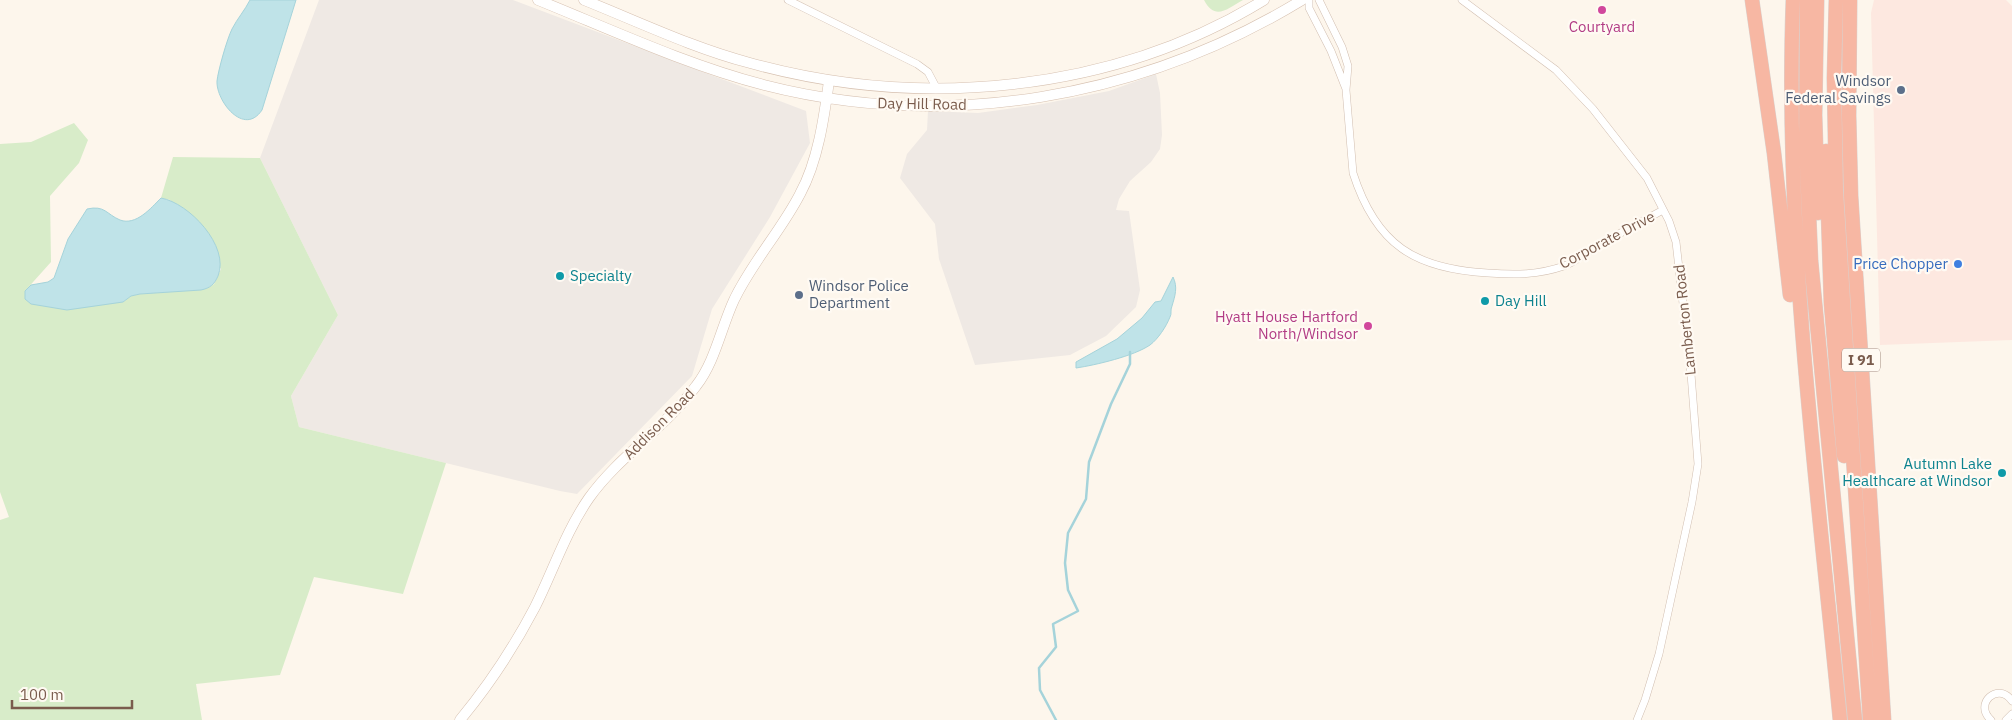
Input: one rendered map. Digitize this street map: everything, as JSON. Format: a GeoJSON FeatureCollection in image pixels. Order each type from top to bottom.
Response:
{"type":"FeatureCollection","features":[{"type":"Feature","properties":{"kind":"highway"},"geometry":{"type":"LineString","coordinates":[[1752,0],[1780,196],[1795,345],[1807,373]]}},
{"type":"Feature","properties":{"kind":"highway"},"geometry":{"type":"LineString","coordinates":[[1793,0],[1791,105],[1799,290],[1840,720]]}},
{"type":"Feature","properties":{"kind":"highway"},"geometry":{"type":"LineString","coordinates":[[1807,0],[1806,137],[1814,297],[1855,720]]}},
{"type":"Feature","properties":{"kind":"highway"},"geometry":{"type":"LineString","coordinates":[[1817,0],[1816,173],[1823,304],[1837,491],[1836,528]]}},
{"type":"Feature","properties":{"kind":"highway"},"geometry":{"type":"LineString","coordinates":[[1827,0],[1825,126],[1832,313],[1845,468],[1852,523],[1859,548]]}},
{"type":"Feature","properties":{"kind":"highway"},"geometry":{"type":"LineString","coordinates":[[1836,0],[1834,94],[1836,191],[1870,720]]}},
{"type":"Feature","properties":{"kind":"highway","name":"I 91"},"geometry":{"type":"LineString","coordinates":[[1850,0],[1849,116],[1851,196],[1884,720]]}},
{"type":"Feature","properties":{"kind":"main road","name":"Day Hill Road"},"geometry":{"type":"LineString","coordinates":[[538,0],[704,66],[764,85],[827,98],[880,104],[930,106],[976,105],[1039,98],[1088,89],[1132,77],[1206,50],[1253,28],[1302,0]]}},
{"type":"Feature","properties":{"kind":"main road","name":"Day Hill Road"},"geometry":{"type":"LineString","coordinates":[[584,0],[726,56],[783,72],[829,81],[883,87],[937,89],[985,87],[1036,81],[1125,61],[1190,38],[1264,0]]}},
{"type":"Feature","properties":{"kind":"main road"},"geometry":{"type":"LineString","coordinates":[[1125,61],[1132,77]]}},
{"type":"Feature","properties":{"kind":"main road","name":"Addison Road"},"geometry":{"type":"LineString","coordinates":[[460,720],[493,677],[516,642],[571,529],[589,498],[606,478],[697,386],[734,300],[746,277],[788,215],[801,192],[814,157],[829,81]]}},
{"type":"Feature","properties":{"kind":"main road"},"geometry":{"type":"LineString","coordinates":[[1036,81],[1039,98]]}},
{"type":"Feature","properties":{"kind":"street"},"geometry":{"type":"LineString","coordinates":[[788,0],[917,64],[928,72],[937,89]]}},
{"type":"Feature","properties":{"kind":"street","name":"Corporate Drive"},"geometry":{"type":"LineString","coordinates":[[1309,0],[1310,8],[1331,51],[1346,90]]}},
{"type":"Feature","properties":{"kind":"street","name":"Corporate Drive"},"geometry":{"type":"LineString","coordinates":[[1319,0],[1346,58],[1349,73],[1346,90],[1353,173],[1365,208],[1378,227],[1393,242],[1410,254],[1433,264],[1457,270],[1532,274],[1566,265],[1663,210]]}},
{"type":"Feature","properties":{"kind":"street","name":"Lamberton Road"},"geometry":{"type":"LineString","coordinates":[[1462,0],[1537,55],[1565,79],[1625,148],[1647,178],[1676,242],[1691,374],[1698,464],[1692,502],[1659,654],[1637,720]]}},
{"type":"Feature","properties":{"kind":"street"},"geometry":{"type":"LineString","coordinates":[[1991,720],[1987,717],[1984,708],[1991,695],[2005,694],[2012,701]]}},
{"type":"Feature","properties":{"kind":"street"},"geometry":{"type":"LineString","coordinates":[[2006,720],[2012,714]]}},
{"type":"Feature","properties":{"kind":"shaded area"},"geometry":{"type":"Polygon","coordinates":[[[319,0],[513,0],[806,111],[810,143],[770,217],[712,309],[692,376],[577,494],[299,427],[291,396],[338,315],[260,158],[319,0]]]}},
{"type":"Feature","properties":{"kind":"shaded area"},"geometry":{"type":"Polygon","coordinates":[[[1874,0],[2006,0],[2012,6],[2012,340],[1880,345],[1871,13],[1874,0]]]}},
{"type":"Feature","properties":{"kind":"shaded area"},"geometry":{"type":"Polygon","coordinates":[[[1156,74],[1160,93],[1162,135],[1160,149],[1151,162],[1130,181],[1119,199],[1116,210],[1129,211],[1140,290],[1136,307],[1106,336],[1070,355],[975,365],[939,259],[935,224],[900,178],[907,154],[927,130],[928,111],[978,113],[1037,105],[1109,91],[1156,74]]]}},
{"type":"Feature","properties":{"kind":"green space"},"geometry":{"type":"Polygon","coordinates":[[[1204,0],[1243,0],[1217,12],[1212,10],[1204,0]]]}},
{"type":"Feature","properties":{"kind":"green space"},"geometry":{"type":"Polygon","coordinates":[[[74,123],[88,140],[79,163],[50,196],[51,262],[25,291],[123,302],[131,296],[140,294],[208,288],[214,284],[221,269],[170,200],[161,198],[173,157],[260,158],[338,315],[291,396],[299,427],[446,463],[403,594],[314,577],[280,675],[196,684],[202,720],[0,720],[0,520],[9,517],[0,492],[0,144],[31,142],[74,123]]]}},
{"type":"Feature","properties":{"kind":"water"},"geometry":{"type":"Polygon","coordinates":[[[250,0],[296,0],[262,110],[255,117],[247,120],[232,113],[226,106],[221,98],[217,81],[230,34],[250,0]]]}},
{"type":"Feature","properties":{"kind":"water"},"geometry":{"type":"Polygon","coordinates":[[[161,198],[183,208],[195,217],[213,239],[220,264],[218,276],[211,286],[201,290],[140,294],[131,296],[123,302],[67,310],[31,304],[25,299],[25,291],[31,285],[48,282],[54,278],[68,239],[87,209],[102,209],[120,220],[126,221],[143,215],[161,198]]]}},
{"type":"Feature","properties":{"kind":"water"},"geometry":{"type":"Polygon","coordinates":[[[1173,277],[1176,292],[1171,307],[1171,316],[1162,332],[1150,345],[1125,356],[1076,368],[1076,362],[1117,339],[1142,318],[1155,302],[1161,301],[1173,277]]]}},
{"type":"Feature","properties":{"kind":"waterway"},"geometry":{"type":"LineString","coordinates":[[1056,720],[1040,690],[1039,668],[1056,647],[1053,624],[1078,611],[1068,590],[1065,563],[1068,533],[1086,499],[1089,462],[1111,404],[1130,364],[1130,352]]}},
{"type":"Feature","properties":{"kind":"place","name":"Courtyard"},"geometry":{"type":"Point","coordinates":[1602,10]}},
{"type":"Feature","properties":{"kind":"place","name":"Windsor Federal Savings"},"geometry":{"type":"Point","coordinates":[1901,90]}},
{"type":"Feature","properties":{"kind":"place","name":"Price Chopper"},"geometry":{"type":"Point","coordinates":[1958,264]}},
{"type":"Feature","properties":{"kind":"place","name":"Specialty"},"geometry":{"type":"Point","coordinates":[560,276]}},
{"type":"Feature","properties":{"kind":"place","name":"Windsor Police Department"},"geometry":{"type":"Point","coordinates":[799,295]}},
{"type":"Feature","properties":{"kind":"place","name":"Day Hill"},"geometry":{"type":"Point","coordinates":[1485,301]}},
{"type":"Feature","properties":{"kind":"place","name":"Hyatt House Hartford North/Windsor"},"geometry":{"type":"Point","coordinates":[1368,326]}},
{"type":"Feature","properties":{"kind":"place","name":"Autumn Lake Healthcare at Windsor"},"geometry":{"type":"Point","coordinates":[2002,473]}}]}
